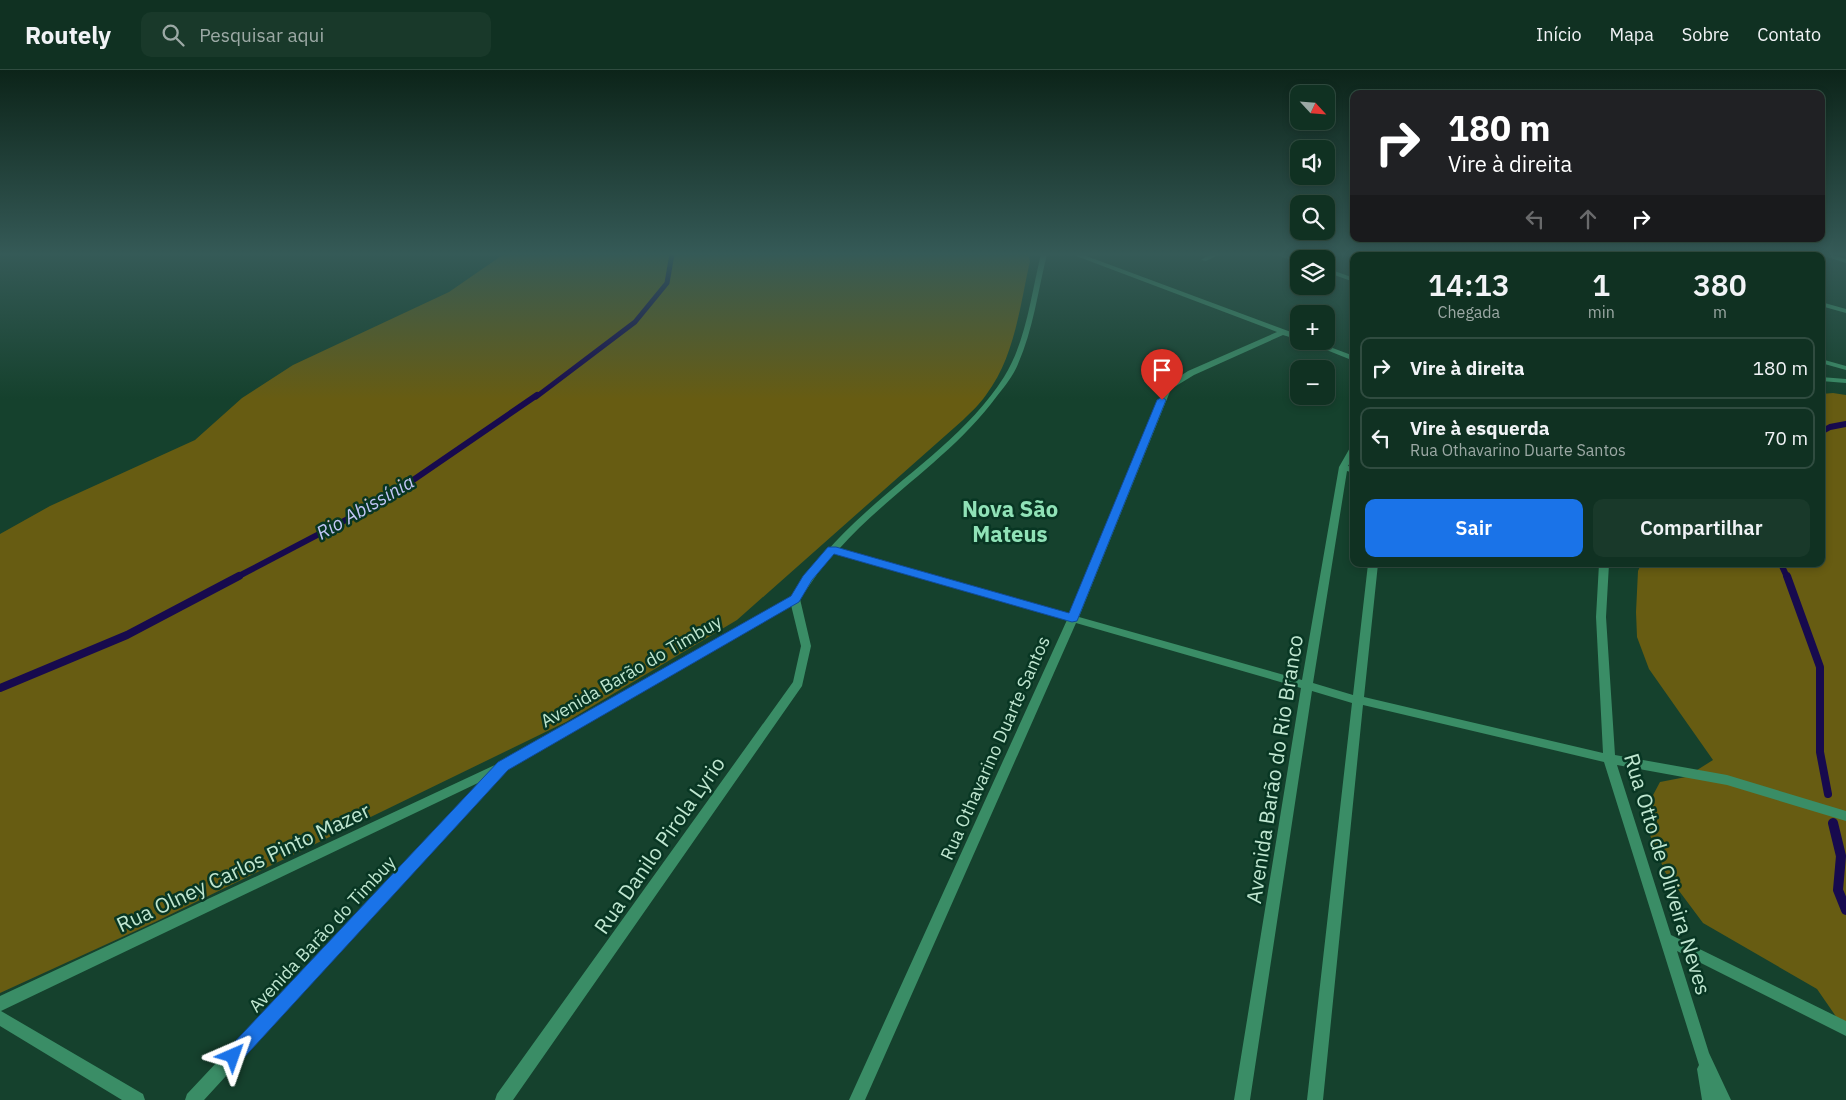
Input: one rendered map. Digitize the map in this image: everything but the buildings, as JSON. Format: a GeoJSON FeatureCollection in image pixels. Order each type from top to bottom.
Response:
{"type":"FeatureCollection","features":[{"type":"Feature","properties":{"kind":"street"},"geometry":{"type":"LineString","coordinates":[[795,599],[807,578],[832,550],[974,420],[1008,377],[1023,340],[1032,302]]}},
{"type":"Feature","properties":{"kind":"street"},"geometry":{"type":"LineString","coordinates":[[1203,302],[1290,335]]}},
{"type":"Feature","properties":{"kind":"street"},"geometry":{"type":"LineString","coordinates":[[1825,305],[1846,311]]}},
{"type":"Feature","properties":{"kind":"street","name":"Rua Othavarino Duarte Santos"},"geometry":{"type":"LineString","coordinates":[[857,1100],[1072,618],[1168,388],[1191,373],[1283,332]]}},
{"type":"Feature","properties":{"kind":"street"},"geometry":{"type":"LineString","coordinates":[[1330,350],[1350,357]]}},
{"type":"Feature","properties":{"kind":"street"},"geometry":{"type":"LineString","coordinates":[[1825,362],[1846,368]]}},
{"type":"Feature","properties":{"kind":"street"},"geometry":{"type":"LineString","coordinates":[[1825,380],[1846,381]]}},
{"type":"Feature","properties":{"kind":"street","name":"Avenida Barão do Rio Branco"},"geometry":{"type":"LineString","coordinates":[[1242,1100],[1307,685],[1348,469]]}},
{"type":"Feature","properties":{"kind":"street"},"geometry":{"type":"LineString","coordinates":[[832,550],[1358,700],[1609,759],[1727,780],[1846,816]]}},
{"type":"Feature","properties":{"kind":"street"},"geometry":{"type":"LineString","coordinates":[[1314,1100],[1372,567]]}},
{"type":"Feature","properties":{"kind":"street","name":"Rua Otto de Oliveira Neves"},"geometry":{"type":"LineString","coordinates":[[1604,567],[1602,626],[1609,759],[1702,1056],[1723,1100]]}},
{"type":"Feature","properties":{"kind":"street","name":"Avenida Barão do Timbuy"},"geometry":{"type":"LineString","coordinates":[[193,1100],[503,766],[795,599]]}},
{"type":"Feature","properties":{"kind":"street","name":"Rua Danilo Pirola Lyrio"},"geometry":{"type":"LineString","coordinates":[[502,1100],[798,683],[806,646],[795,599]]}},
{"type":"Feature","properties":{"kind":"street","name":"Rua Olney Carlos Pinto Mazer"},"geometry":{"type":"LineString","coordinates":[[0,1004],[503,766]]}},
{"type":"Feature","properties":{"kind":"street"},"geometry":{"type":"LineString","coordinates":[[1666,939],[1846,1029]]}},
{"type":"Feature","properties":{"kind":"street"},"geometry":{"type":"LineString","coordinates":[[0,1018],[137,1100]]}},
{"type":"Feature","properties":{"kind":"street"},"geometry":{"type":"LineString","coordinates":[[1702,1056],[1710,1100]]}},
{"type":"Feature","properties":{"kind":"shaded area"},"geometry":{"type":"Polygon","coordinates":[[[427,302],[1021,302],[1004,364],[981,402],[737,620],[566,722],[155,922],[0,993],[0,534],[50,506],[195,440],[242,398],[293,365],[427,302]]]}},
{"type":"Feature","properties":{"kind":"shaded area"},"geometry":{"type":"Polygon","coordinates":[[[1825,394],[1846,395],[1846,1031],[1817,989],[1703,923],[1665,872],[1650,835],[1652,797],[1660,782],[1686,777],[1713,760],[1649,669],[1637,637],[1636,612],[1640,567],[1825,567],[1825,394]]]}},
{"type":"Feature","properties":{"kind":"waterway","name":"Rio Abissínia"},"geometry":{"type":"LineString","coordinates":[[536,397],[635,322],[651,302]]}},
{"type":"Feature","properties":{"kind":"waterway","name":"Rio Abissínia"},"geometry":{"type":"LineString","coordinates":[[237,577],[384,500],[537,395]]}},
{"type":"Feature","properties":{"kind":"waterway"},"geometry":{"type":"LineString","coordinates":[[1825,430],[1846,424]]}},
{"type":"Feature","properties":{"kind":"waterway"},"geometry":{"type":"LineString","coordinates":[[1782,567],[1787,577]]}},
{"type":"Feature","properties":{"kind":"waterway","name":"Rio Abissínia"},"geometry":{"type":"LineString","coordinates":[[0,688],[127,635],[239,576]]}},
{"type":"Feature","properties":{"kind":"waterway"},"geometry":{"type":"LineString","coordinates":[[1787,576],[1820,667],[1820,752],[1828,794]]}},
{"type":"Feature","properties":{"kind":"waterway"},"geometry":{"type":"LineString","coordinates":[[1833,823],[1841,856],[1838,890],[1846,910]]}},
{"type":"Feature","properties":{"kind":"district","name":"Nova São Mateus"},"geometry":{"type":"Point","coordinates":[1010,520]}},
{"type":"Feature","properties":{"kind":"route"},"geometry":{"type":"LineString","coordinates":[[233,1056],[503,766],[795,599],[807,578],[832,550],[1072,618],[1162,400]]}}]}
